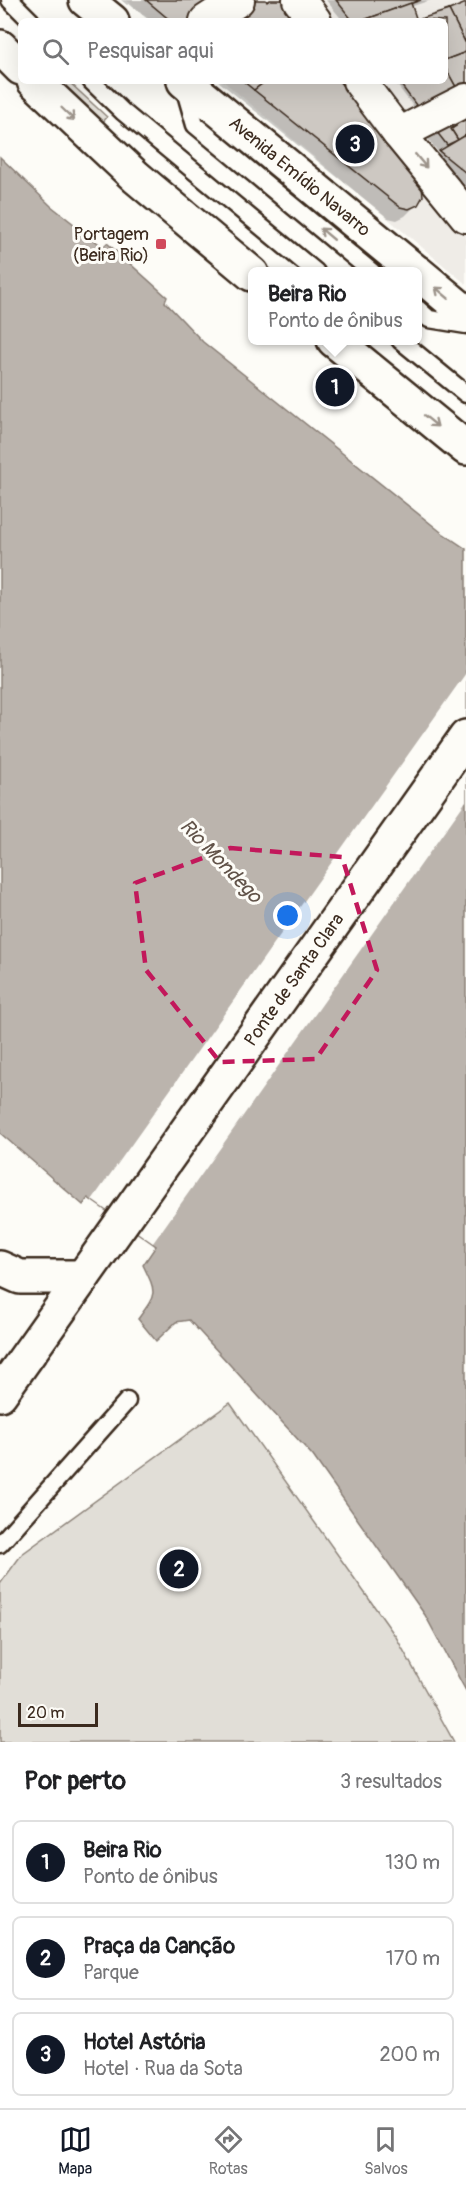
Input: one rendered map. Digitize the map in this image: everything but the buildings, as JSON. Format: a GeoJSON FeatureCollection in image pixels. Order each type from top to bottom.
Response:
{"type":"FeatureCollection","features":[{"type":"Feature","properties":{"kind":"main road"},"geometry":{"type":"LineString","coordinates":[[86,0],[107,18]]}},
{"type":"Feature","properties":{"kind":"main road"},"geometry":{"type":"LineString","coordinates":[[0,47],[18,65]]}},
{"type":"Feature","properties":{"kind":"main road"},"geometry":{"type":"LineString","coordinates":[[37,84],[136,177],[248,271]]}},
{"type":"Feature","properties":{"kind":"main road","name":"Avenida Emídio Navarro"},"geometry":{"type":"LineString","coordinates":[[187,84],[411,267]]}},
{"type":"Feature","properties":{"kind":"main road","name":"Avenida Emídio Navarro"},"geometry":{"type":"LineString","coordinates":[[422,276],[466,314]]}},
{"type":"Feature","properties":{"kind":"main road"},"geometry":{"type":"LineString","coordinates":[[340,345],[466,448]]}},
{"type":"Feature","properties":{"kind":"main road","name":"Ponte de Santa Clara"},"geometry":{"type":"LineString","coordinates":[[0,1394],[466,737]]}},
{"type":"Feature","properties":{"kind":"main road"},"geometry":{"type":"LineString","coordinates":[[0,1268],[20,1277],[83,1277]]}},
{"type":"Feature","properties":{"kind":"street"},"geometry":{"type":"LineString","coordinates":[[211,18],[238,0]]}},
{"type":"Feature","properties":{"kind":"street"},"geometry":{"type":"LineString","coordinates":[[299,0],[313,18]]}},
{"type":"Feature","properties":{"kind":"street"},"geometry":{"type":"LineString","coordinates":[[361,84],[399,134],[465,213]]}},
{"type":"Feature","properties":{"kind":"street"},"geometry":{"type":"LineString","coordinates":[[399,134],[466,100]]}},
{"type":"Feature","properties":{"kind":"lane"},"geometry":{"type":"LineString","coordinates":[[10,0],[28,18]]}},
{"type":"Feature","properties":{"kind":"lane"},"geometry":{"type":"LineString","coordinates":[[95,84],[123,112],[309,267]]}},
{"type":"Feature","properties":{"kind":"lane"},"geometry":{"type":"LineString","coordinates":[[184,84],[195,125],[366,267]]}},
{"type":"Feature","properties":{"kind":"lane"},"geometry":{"type":"LineString","coordinates":[[422,313],[429,319],[466,326]]}},
{"type":"Feature","properties":{"kind":"lane"},"geometry":{"type":"LineString","coordinates":[[406,345],[466,394]]}},
{"type":"Feature","properties":{"kind":"lane"},"geometry":{"type":"LineString","coordinates":[[0,1544],[127,1401]]}},
{"type":"Feature","properties":{"kind":"highlighted area"},"geometry":{"type":"Polygon","coordinates":[[[230,848],[342,857],[377,970],[316,1059],[220,1062],[146,970],[135,883],[230,848]]]}},
{"type":"Feature","properties":{"kind":"shaded area"},"geometry":{"type":"Polygon","coordinates":[[[126,0],[466,0],[466,284],[227,84],[448,84],[448,18],[147,18],[126,0]]]}},
{"type":"Feature","properties":{"kind":"shaded area"},"geometry":{"type":"Polygon","coordinates":[[[53,84],[71,84],[107,117],[99,127],[53,84]]]}},
{"type":"Feature","properties":{"kind":"shaded area"},"geometry":{"type":"Polygon","coordinates":[[[230,1403],[396,1637],[454,1742],[0,1742],[0,1584],[22,1554],[230,1403]]]}},
{"type":"Feature","properties":{"kind":"water","name":"Rio Mondego"},"geometry":{"type":"Polygon","coordinates":[[[0,157],[51,206],[103,247],[107,243],[167,297],[165,302],[203,342],[441,532],[466,549],[466,1691],[425,1615],[313,1456],[189,1320],[176,1322],[156,1341],[138,1319],[152,1298],[153,1288],[143,1265],[156,1246],[88,1198],[83,1205],[0,1133],[0,157]]]}},
{"type":"Feature","properties":{"kind":"pier"},"geometry":{"type":"Polygon","coordinates":[[[466,673],[466,801],[153,1243],[92,1200],[466,673]]]}},
{"type":"Feature","properties":{"kind":"place","name":"Hotel Astória"},"geometry":{"type":"Point","coordinates":[355,144]}},
{"type":"Feature","properties":{"kind":"place","name":"Portagem (Beira Rio)"},"geometry":{"type":"Point","coordinates":[161,244]}},
{"type":"Feature","properties":{"kind":"place","name":"Beira Rio"},"geometry":{"type":"Point","coordinates":[335,387]}},
{"type":"Feature","properties":{"kind":"place","name":"Praça da Canção"},"geometry":{"type":"Point","coordinates":[179,1569]}}]}
